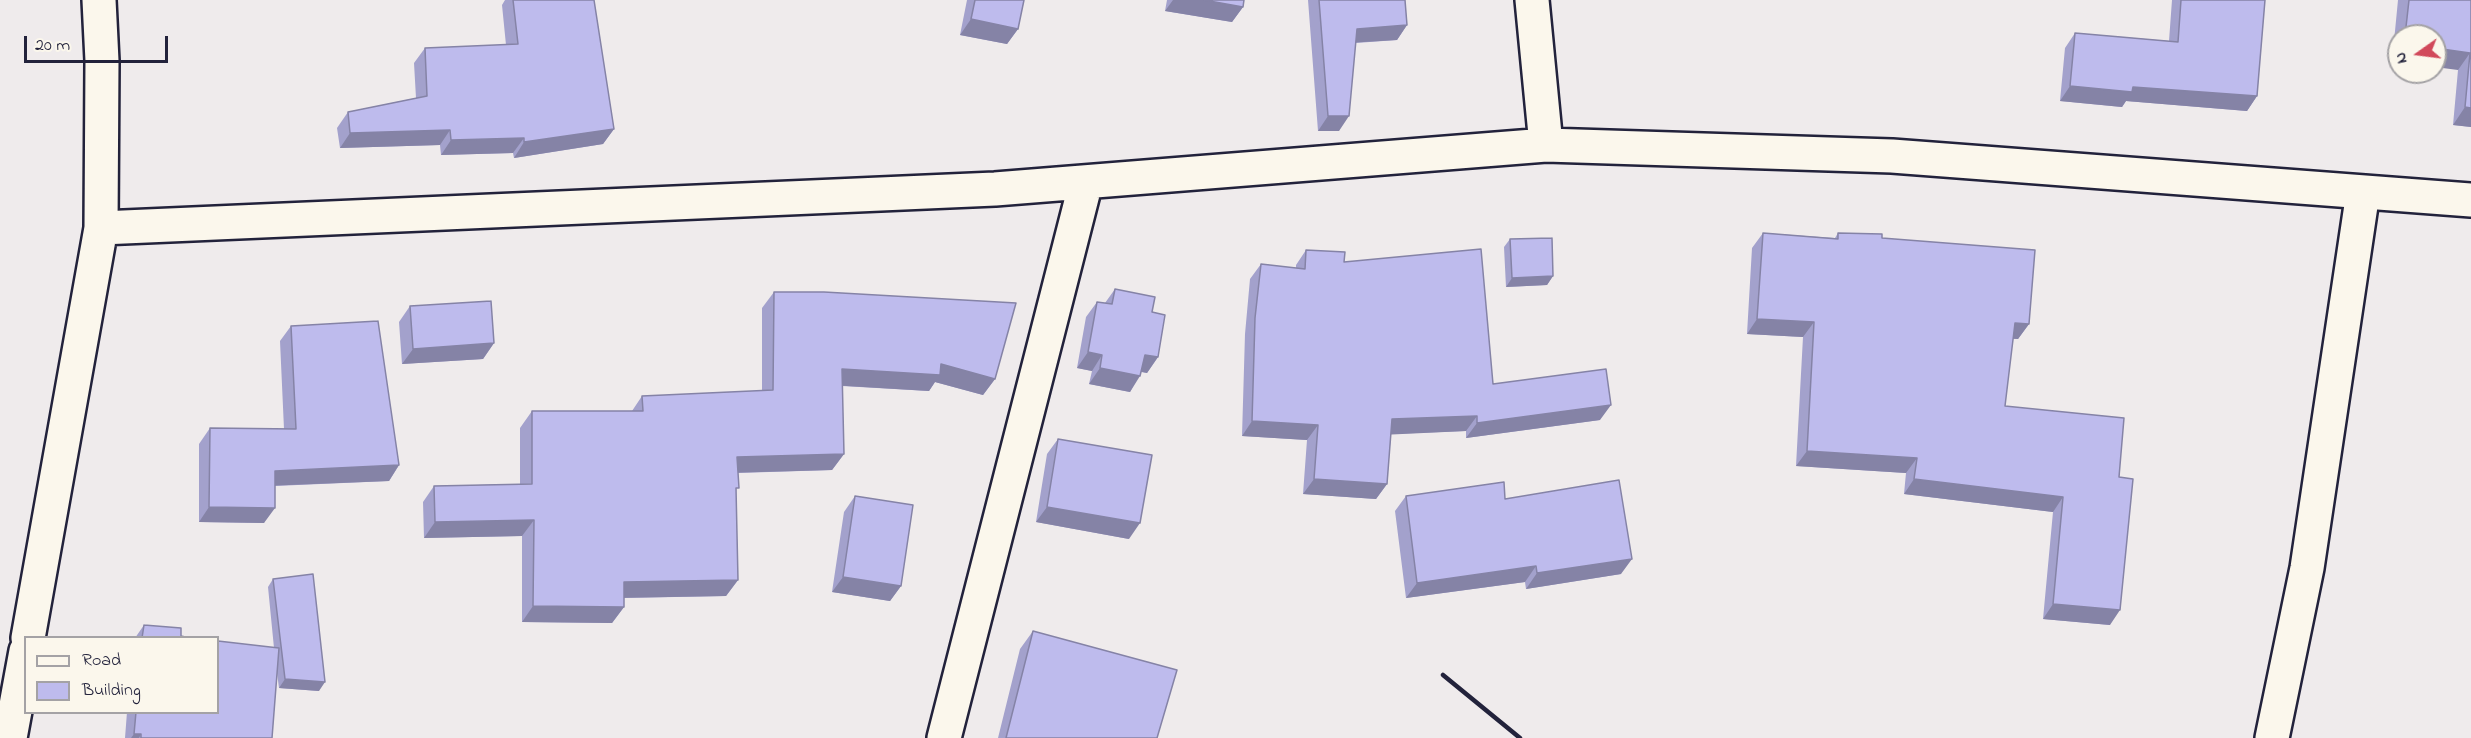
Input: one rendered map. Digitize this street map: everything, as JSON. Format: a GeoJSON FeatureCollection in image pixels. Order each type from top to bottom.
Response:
{"type":"FeatureCollection","features":[{"type":"Feature","properties":{"kind":"street"},"geometry":{"type":"LineString","coordinates":[[28,636],[101,228],[102,61],[99,0]]}},
{"type":"Feature","properties":{"kind":"street"},"geometry":{"type":"LineString","coordinates":[[1532,0],[1546,145]]}},
{"type":"Feature","properties":{"kind":"street"},"geometry":{"type":"LineString","coordinates":[[101,228],[983,190],[1546,145],[1892,156],[2471,200]]}},
{"type":"Feature","properties":{"kind":"street"},"geometry":{"type":"LineString","coordinates":[[944,738],[1086,182]]}},
{"type":"Feature","properties":{"kind":"street"},"geometry":{"type":"LineString","coordinates":[[2272,738],[2307,568],[2363,192]]}},
{"type":"Feature","properties":{"kind":"street"},"geometry":{"type":"LineString","coordinates":[[10,738],[24,662]]}},
{"type":"Feature","properties":{"kind":"building"},"geometry":{"type":"Polygon","coordinates":[[[513,0],[594,0],[614,129],[524,142],[524,138],[451,140],[450,130],[350,133],[348,112],[427,96],[425,48],[518,44],[513,0]]]}},
{"type":"Feature","properties":{"kind":"building"},"geometry":{"type":"Polygon","coordinates":[[[975,0],[1024,0],[1018,29],[971,19],[975,0]]]}},
{"type":"Feature","properties":{"kind":"building"},"geometry":{"type":"Polygon","coordinates":[[[1204,0],[1244,0],[1243,7],[1204,0]]]}},
{"type":"Feature","properties":{"kind":"building"},"geometry":{"type":"Polygon","coordinates":[[[1319,0],[1405,0],[1407,25],[1357,29],[1349,116],[1328,116],[1319,0]]]}},
{"type":"Feature","properties":{"kind":"building"},"geometry":{"type":"Polygon","coordinates":[[[2181,0],[2265,0],[2257,96],[2133,87],[2132,92],[2070,86],[2075,33],[2178,42],[2181,0]]]}},
{"type":"Feature","properties":{"kind":"building"},"geometry":{"type":"Polygon","coordinates":[[[2409,0],[2471,0],[2471,108],[2465,107],[2470,53],[2447,50],[2447,24],[2406,24],[2409,0]]]}},
{"type":"Feature","properties":{"kind":"building"},"geometry":{"type":"Polygon","coordinates":[[[1763,233],[1838,239],[1838,233],[1882,234],[1882,238],[2035,250],[2029,324],[2015,323],[2005,406],[2124,418],[2119,477],[2133,479],[2120,610],[2053,604],[2063,497],[1914,479],[1917,458],[1807,451],[1814,322],[1757,319],[1763,233]]]}},
{"type":"Feature","properties":{"kind":"building"},"geometry":{"type":"Polygon","coordinates":[[[1552,238],[1553,276],[1512,278],[1510,239],[1552,238]]]}},
{"type":"Feature","properties":{"kind":"building"},"geometry":{"type":"Polygon","coordinates":[[[1481,249],[1493,384],[1606,369],[1611,405],[1477,423],[1477,416],[1392,419],[1387,484],[1314,479],[1318,425],[1252,421],[1255,318],[1261,264],[1305,269],[1306,250],[1345,252],[1344,262],[1481,249]]]}},
{"type":"Feature","properties":{"kind":"building"},"geometry":{"type":"Polygon","coordinates":[[[1115,289],[1155,297],[1152,312],[1165,315],[1158,357],[1145,355],[1140,376],[1100,368],[1102,355],[1088,352],[1097,302],[1112,304],[1115,289]]]}},
{"type":"Feature","properties":{"kind":"building"},"geometry":{"type":"Polygon","coordinates":[[[774,292],[824,292],[1016,303],[995,379],[941,364],[940,375],[842,369],[844,454],[737,457],[738,580],[624,582],[624,607],[533,606],[534,520],[435,522],[434,486],[532,484],[532,411],[643,411],[642,396],[773,390],[774,292]]]}},
{"type":"Feature","properties":{"kind":"building"},"geometry":{"type":"Polygon","coordinates":[[[491,301],[494,343],[413,349],[410,306],[491,301]]]}},
{"type":"Feature","properties":{"kind":"building"},"geometry":{"type":"Polygon","coordinates":[[[378,321],[399,465],[275,471],[275,508],[209,507],[210,428],[296,429],[291,326],[378,321]]]}},
{"type":"Feature","properties":{"kind":"building"},"geometry":{"type":"Polygon","coordinates":[[[1058,439],[1152,455],[1140,523],[1047,507],[1058,439]]]}},
{"type":"Feature","properties":{"kind":"building"},"geometry":{"type":"Polygon","coordinates":[[[1619,480],[1632,559],[1537,573],[1536,566],[1417,583],[1406,496],[1504,482],[1505,499],[1619,480]]]}},
{"type":"Feature","properties":{"kind":"building"},"geometry":{"type":"Polygon","coordinates":[[[855,496],[913,505],[901,586],[843,577],[855,496]]]}},
{"type":"Feature","properties":{"kind":"building"},"geometry":{"type":"Polygon","coordinates":[[[313,574],[325,682],[285,679],[273,579],[313,574]]]}},
{"type":"Feature","properties":{"kind":"building"},"geometry":{"type":"Polygon","coordinates":[[[144,625],[181,628],[181,636],[142,636],[144,625]]]}},
{"type":"Feature","properties":{"kind":"building"},"geometry":{"type":"Polygon","coordinates":[[[1033,631],[1177,670],[1157,738],[1006,738],[1033,631]]]}},
{"type":"Feature","properties":{"kind":"building"},"geometry":{"type":"Polygon","coordinates":[[[219,641],[279,648],[272,738],[141,738],[141,734],[134,734],[136,714],[219,714],[219,641]]]}},
{"type":"Feature","properties":{"kind":"railway"},"geometry":{"type":"LineString","coordinates":[[1443,675],[1520,738]]}}]}
